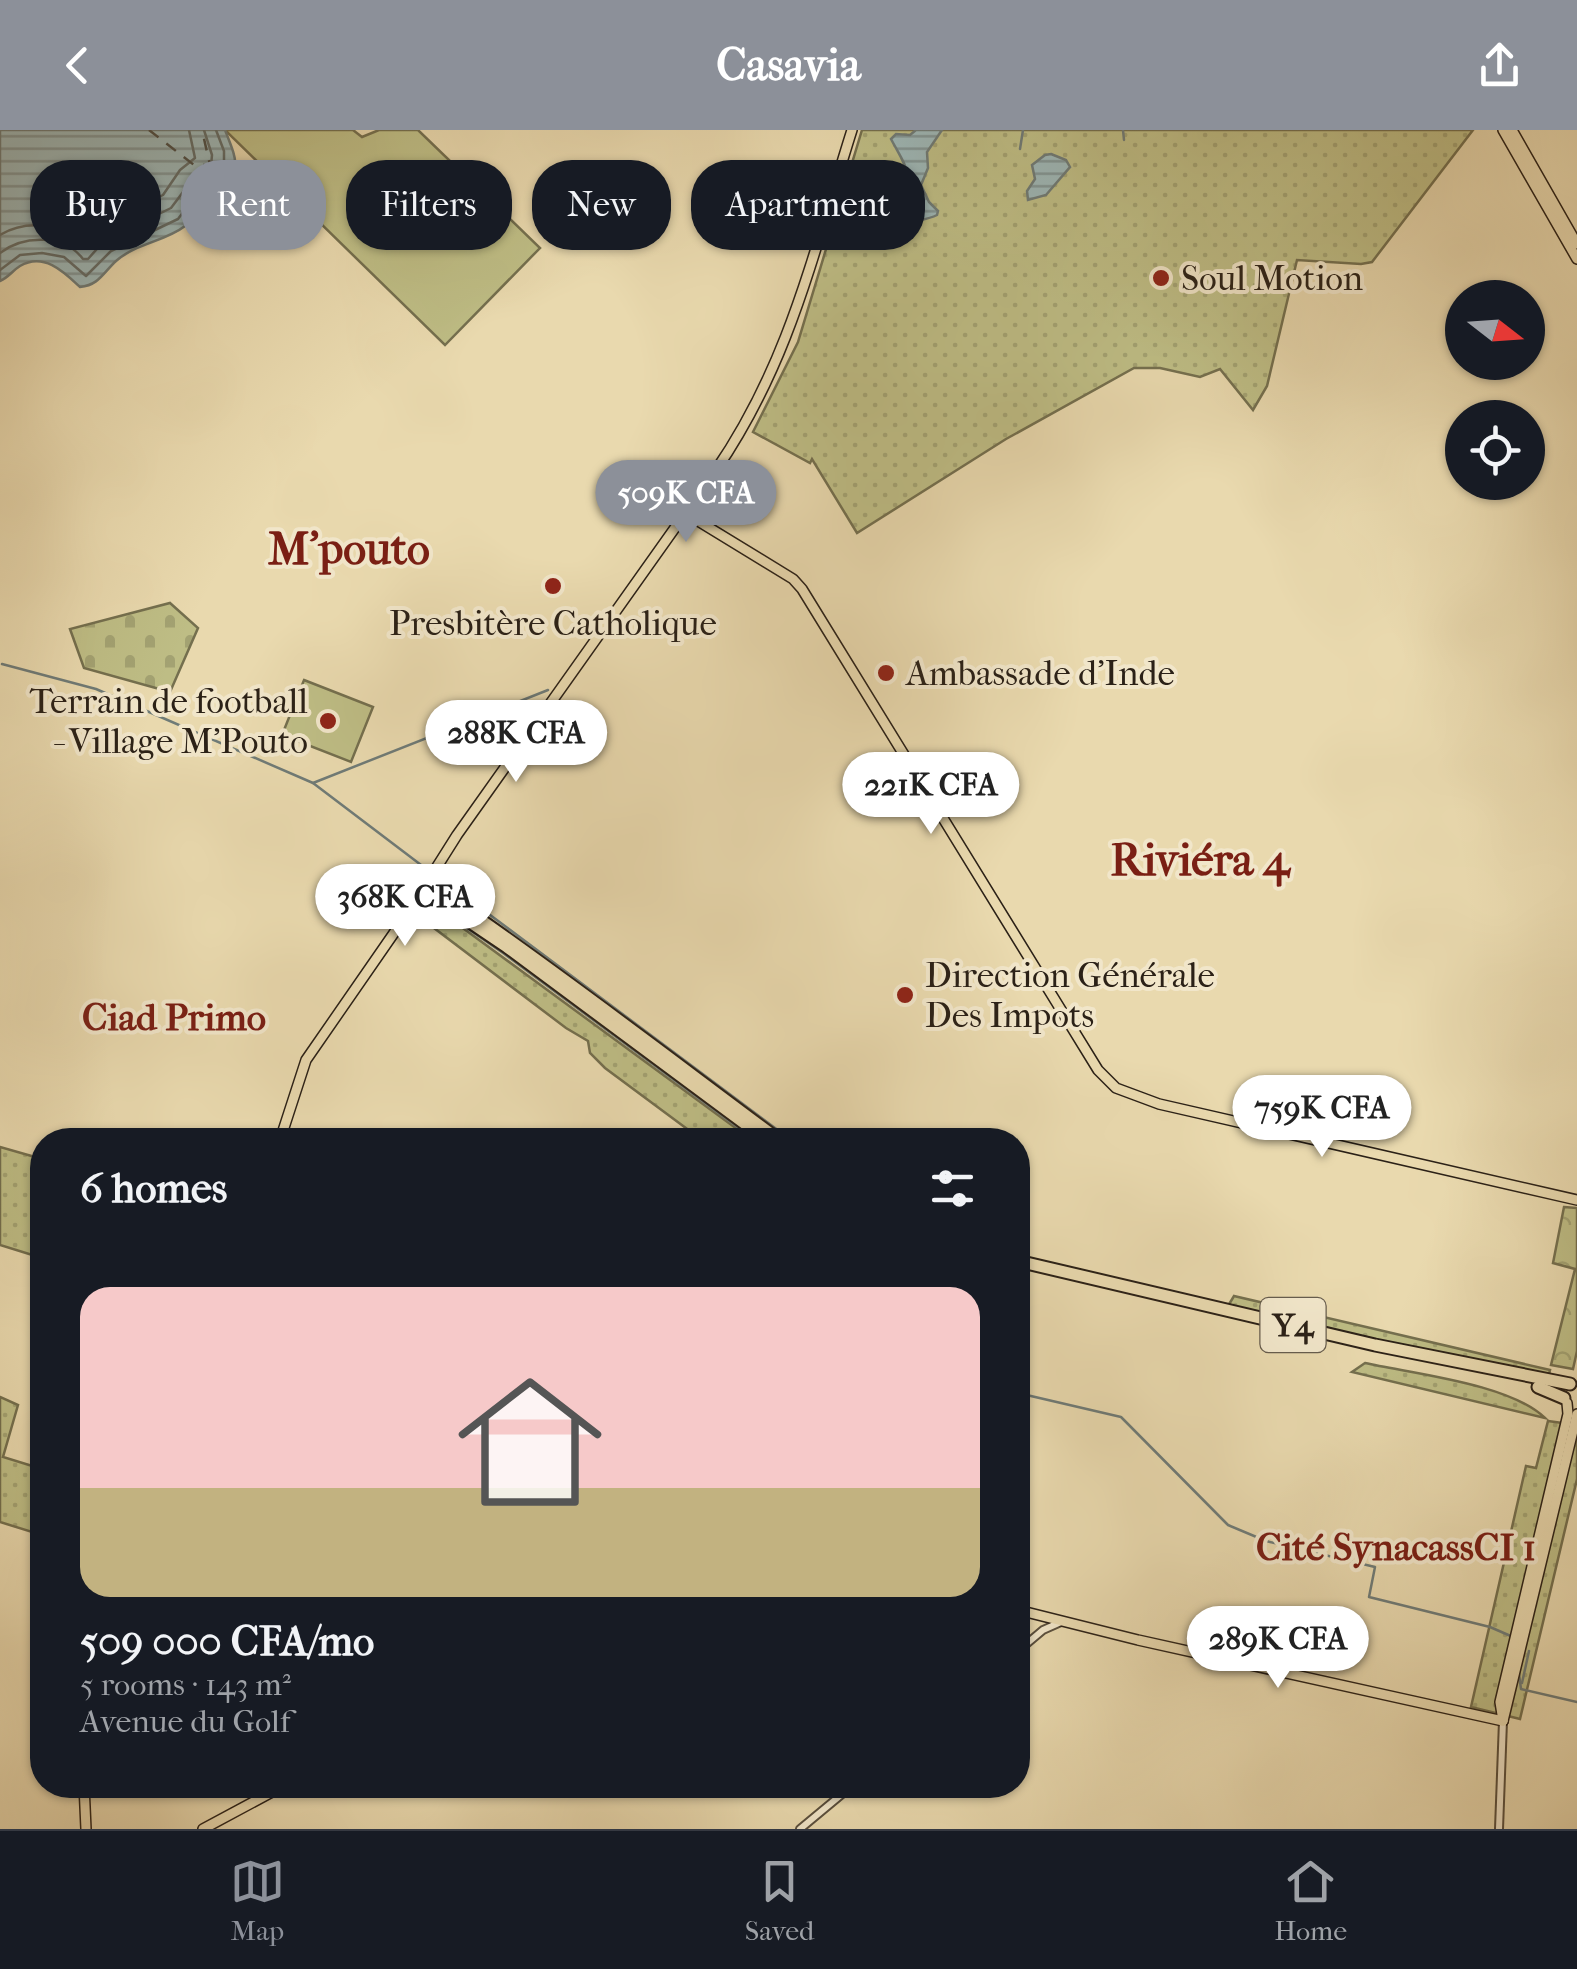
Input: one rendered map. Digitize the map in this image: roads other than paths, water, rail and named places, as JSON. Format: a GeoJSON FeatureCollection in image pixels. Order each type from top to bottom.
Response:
{"type":"FeatureCollection","features":[{"type":"Feature","properties":{"kind":"highway"},"geometry":{"type":"LineString","coordinates":[[423,887],[751,1128]]}},
{"type":"Feature","properties":{"kind":"highway"},"geometry":{"type":"LineString","coordinates":[[423,887],[762,1128]]}},
{"type":"Feature","properties":{"kind":"highway","name":"Y4"},"geometry":{"type":"LineString","coordinates":[[1030,1264],[1375,1345],[1574,1381]]}},
{"type":"Feature","properties":{"kind":"highway","name":"Y4"},"geometry":{"type":"LineString","coordinates":[[1030,1272],[1553,1390],[1571,1406]]}},
{"type":"Feature","properties":{"kind":"highway"},"geometry":{"type":"LineString","coordinates":[[1571,1406],[1574,1381]]}},
{"type":"Feature","properties":{"kind":"main road"},"geometry":{"type":"LineString","coordinates":[[284,1128],[306,1060],[438,863],[742,432],[788,337],[852,130]]}},
{"type":"Feature","properties":{"kind":"main road"},"geometry":{"type":"LineString","coordinates":[[1504,130],[1577,259]]}},
{"type":"Feature","properties":{"kind":"main road"},"geometry":{"type":"LineString","coordinates":[[1512,130],[1577,244]]}},
{"type":"Feature","properties":{"kind":"main road"},"geometry":{"type":"LineString","coordinates":[[685,513],[793,579],[802,589],[1058,1007],[1098,1070],[1116,1088],[1159,1104],[1577,1200]]}},
{"type":"Feature","properties":{"kind":"main road"},"geometry":{"type":"LineString","coordinates":[[1030,1613],[1502,1721],[1500,1702],[1571,1406]]}},
{"type":"Feature","properties":{"kind":"main road"},"geometry":{"type":"LineString","coordinates":[[85,1798],[86,1829]]}},
{"type":"Feature","properties":{"kind":"main road"},"geometry":{"type":"LineString","coordinates":[[203,1829],[262,1798]]}},
{"type":"Feature","properties":{"kind":"street"},"geometry":{"type":"LineString","coordinates":[[1030,1641],[1062,1622]]}},
{"type":"Feature","properties":{"kind":"street"},"geometry":{"type":"LineString","coordinates":[[1499,1829],[1502,1721]]}},
{"type":"Feature","properties":{"kind":"street"},"geometry":{"type":"LineString","coordinates":[[800,1829],[837,1798]]}},
{"type":"Feature","properties":{"kind":"water"},"geometry":{"type":"Polygon","coordinates":[[[0,130],[225,130],[235,160],[181,160],[181,228],[161,238],[161,160],[30,160],[30,250],[133,250],[92,284],[80,287],[53,266],[37,261],[20,266],[0,281],[0,130]]]}},
{"type":"Feature","properties":{"kind":"water"},"geometry":{"type":"Polygon","coordinates":[[[916,130],[942,130],[927,152],[925,175],[925,160],[902,160],[891,139],[896,134],[910,135],[916,130]]]}},
{"type":"Feature","properties":{"kind":"water"},"geometry":{"type":"Polygon","coordinates":[[[1051,154],[1066,160],[1070,167],[1046,195],[1028,200],[1027,191],[1035,179],[1032,165],[1051,154]]]}},
{"type":"Feature","properties":{"kind":"water"},"geometry":{"type":"Polygon","coordinates":[[[925,194],[938,211],[925,219],[925,194]]]}},
{"type":"Feature","properties":{"kind":"waterway"},"geometry":{"type":"LineString","coordinates":[[1020,149],[1023,130]]}},
{"type":"Feature","properties":{"kind":"waterway"},"geometry":{"type":"LineString","coordinates":[[1123,130],[1124,140]]}},
{"type":"Feature","properties":{"kind":"waterway"},"geometry":{"type":"LineString","coordinates":[[2,664],[96,689],[313,783],[429,871]]}},
{"type":"Feature","properties":{"kind":"waterway"},"geometry":{"type":"LineString","coordinates":[[313,783],[548,690]]}},
{"type":"Feature","properties":{"kind":"waterway"},"geometry":{"type":"LineString","coordinates":[[437,876],[462,894]]}},
{"type":"Feature","properties":{"kind":"waterway"},"geometry":{"type":"LineString","coordinates":[[470,900],[775,1128]]}},
{"type":"Feature","properties":{"kind":"waterway"},"geometry":{"type":"LineString","coordinates":[[432,904],[739,1128]]}},
{"type":"Feature","properties":{"kind":"waterway"},"geometry":{"type":"LineString","coordinates":[[1030,1396],[1121,1417],[1228,1525],[1266,1541],[1375,1567],[1369,1597],[1490,1627],[1513,1637]]}},
{"type":"Feature","properties":{"kind":"waterway"},"geometry":{"type":"LineString","coordinates":[[1522,1683],[1529,1651]]}},
{"type":"Feature","properties":{"kind":"waterway"},"geometry":{"type":"LineString","coordinates":[[1519,1674],[1521,1689],[1577,1702]]}},
{"type":"Feature","properties":{"kind":"place","name":"Soul Motion"},"geometry":{"type":"Point","coordinates":[1161,278]}},
{"type":"Feature","properties":{"kind":"place","name":"Presbitère Catholique"},"geometry":{"type":"Point","coordinates":[553,586]}},
{"type":"Feature","properties":{"kind":"place","name":"Ambassade d’Inde"},"geometry":{"type":"Point","coordinates":[886,673]}},
{"type":"Feature","properties":{"kind":"place","name":"Terrain de football - Village M'Pouto"},"geometry":{"type":"Point","coordinates":[328,721]}},
{"type":"Feature","properties":{"kind":"place","name":"Direction Générale Des Impots"},"geometry":{"type":"Point","coordinates":[905,995]}},
{"type":"Feature","properties":{"kind":"district","name":"M'pouto"},"geometry":{"type":"Point","coordinates":[349,549]}},
{"type":"Feature","properties":{"kind":"district","name":"Riviéra 4"},"geometry":{"type":"Point","coordinates":[1200,860]}},
{"type":"Feature","properties":{"kind":"district","name":"Ciad Primo"},"geometry":{"type":"Point","coordinates":[174,1017]}},
{"type":"Feature","properties":{"kind":"district","name":"Cité SynacassCI 1"},"geometry":{"type":"Point","coordinates":[1396,1547]}}]}
